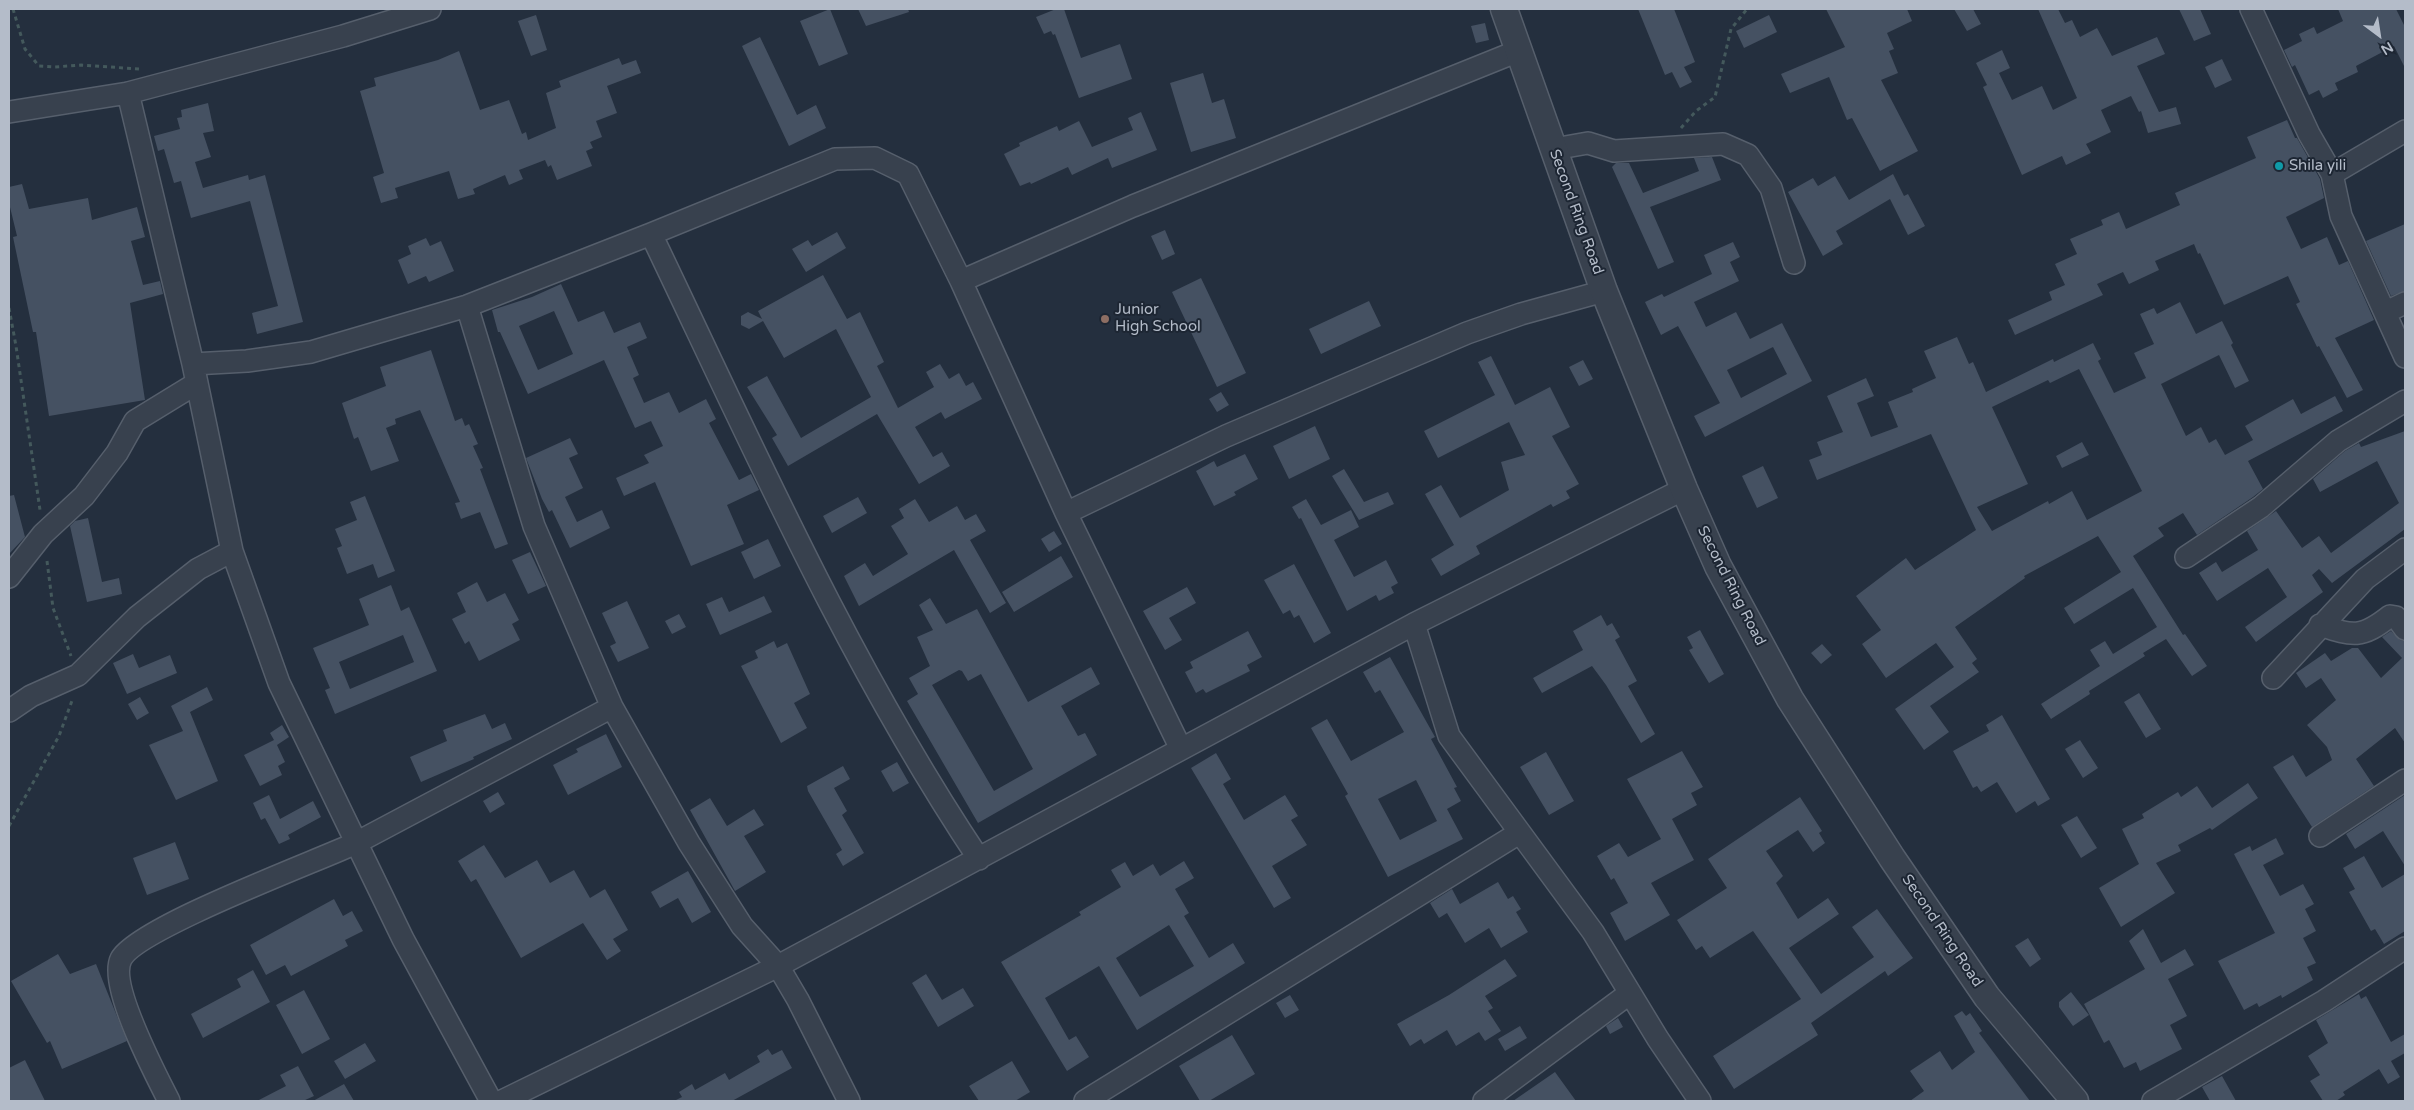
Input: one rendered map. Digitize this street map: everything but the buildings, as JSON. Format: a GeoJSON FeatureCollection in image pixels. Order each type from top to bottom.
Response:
{"type":"FeatureCollection","features":[{"type":"Feature","properties":{"kind":"street"},"geometry":{"type":"LineString","coordinates":[[9,112],[128,94],[343,36],[430,9]]}},
{"type":"Feature","properties":{"kind":"street","name":"Second Ring Road"},"geometry":{"type":"LineString","coordinates":[[1504,9],[1604,290],[1684,489],[1718,566],[1796,708],[1892,858],[1987,997],[2074,1101]]}},
{"type":"Feature","properties":{"kind":"street"},"geometry":{"type":"LineString","coordinates":[[2251,9],[2309,134],[2332,174],[2341,216],[2396,307],[2405,357]]}},
{"type":"Feature","properties":{"kind":"street"},"geometry":{"type":"LineString","coordinates":[[961,281],[1133,206],[1518,51]]}},
{"type":"Feature","properties":{"kind":"street"},"geometry":{"type":"LineString","coordinates":[[128,94],[195,374],[232,551],[278,683],[408,947],[491,1101]]}},
{"type":"Feature","properties":{"kind":"street"},"geometry":{"type":"LineString","coordinates":[[2332,174],[2405,131]]}},
{"type":"Feature","properties":{"kind":"street"},"geometry":{"type":"LineString","coordinates":[[1554,149],[1588,143],[1614,150],[1722,144],[1748,155],[1771,188],[1794,263]]}},
{"type":"Feature","properties":{"kind":"street"},"geometry":{"type":"LineString","coordinates":[[9,577],[43,534],[84,496],[117,453],[135,421],[195,374],[247,361],[311,352],[467,306],[835,159],[875,158],[908,174],[961,281],[1066,513],[1181,749]]}},
{"type":"Feature","properties":{"kind":"street"},"geometry":{"type":"LineString","coordinates":[[651,234],[830,606],[945,809],[980,860]]}},
{"type":"Feature","properties":{"kind":"street"},"geometry":{"type":"LineString","coordinates":[[1066,513],[1226,436],[1467,333],[1521,314],[1604,290]]}},
{"type":"Feature","properties":{"kind":"street"},"geometry":{"type":"LineString","coordinates":[[467,306],[534,526],[612,707],[689,843],[742,926],[778,966],[798,1000],[849,1101]]}},
{"type":"Feature","properties":{"kind":"street"},"geometry":{"type":"LineString","coordinates":[[2186,557],[2261,507],[2338,441],[2405,401]]}},
{"type":"Feature","properties":{"kind":"street"},"geometry":{"type":"LineString","coordinates":[[502,1101],[778,966],[980,860],[1414,624],[1684,489]]}},
{"type":"Feature","properties":{"kind":"street"},"geometry":{"type":"LineString","coordinates":[[2272,678],[2365,579],[2405,549]]}},
{"type":"Feature","properties":{"kind":"street"},"geometry":{"type":"LineString","coordinates":[[9,711],[31,696],[78,675],[137,618],[198,569],[232,551]]}},
{"type":"Feature","properties":{"kind":"street"},"geometry":{"type":"LineString","coordinates":[[2320,625],[2350,635],[2365,632],[2390,616],[2396,617],[2405,629]]}},
{"type":"Feature","properties":{"kind":"street"},"geometry":{"type":"LineString","coordinates":[[1414,624],[1449,736],[1593,932],[1682,1078],[1700,1101]]}},
{"type":"Feature","properties":{"kind":"street"},"geometry":{"type":"LineString","coordinates":[[169,1101],[127,1007],[118,982],[121,959],[140,940],[256,884],[315,862],[356,843],[612,707]]}},
{"type":"Feature","properties":{"kind":"street"},"geometry":{"type":"LineString","coordinates":[[2320,836],[2405,780]]}},
{"type":"Feature","properties":{"kind":"street"},"geometry":{"type":"LineString","coordinates":[[1085,1101],[1519,833]]}},
{"type":"Feature","properties":{"kind":"street"},"geometry":{"type":"LineString","coordinates":[[2153,1101],[2324,1000],[2405,948]]}},
{"type":"Feature","properties":{"kind":"street"},"geometry":{"type":"LineString","coordinates":[[1484,1101],[1630,993]]}},
{"type":"Feature","properties":{"kind":"path"},"geometry":{"type":"LineString","coordinates":[[13,9],[25,49],[39,66],[55,68],[81,65],[138,69],[157,73],[168,83]]}},
{"type":"Feature","properties":{"kind":"path"},"geometry":{"type":"LineString","coordinates":[[1664,147],[1696,111],[1715,98],[1731,29],[1747,9]]}},
{"type":"Feature","properties":{"kind":"path"},"geometry":{"type":"LineString","coordinates":[[9,308],[53,608],[78,675],[70,710],[59,736],[9,826]]}},
{"type":"Feature","properties":{"kind":"place","name":"Shila yili"},"geometry":{"type":"Point","coordinates":[2279,166]}},
{"type":"Feature","properties":{"kind":"place","name":"Junior High School"},"geometry":{"type":"Point","coordinates":[1105,319]}}]}
